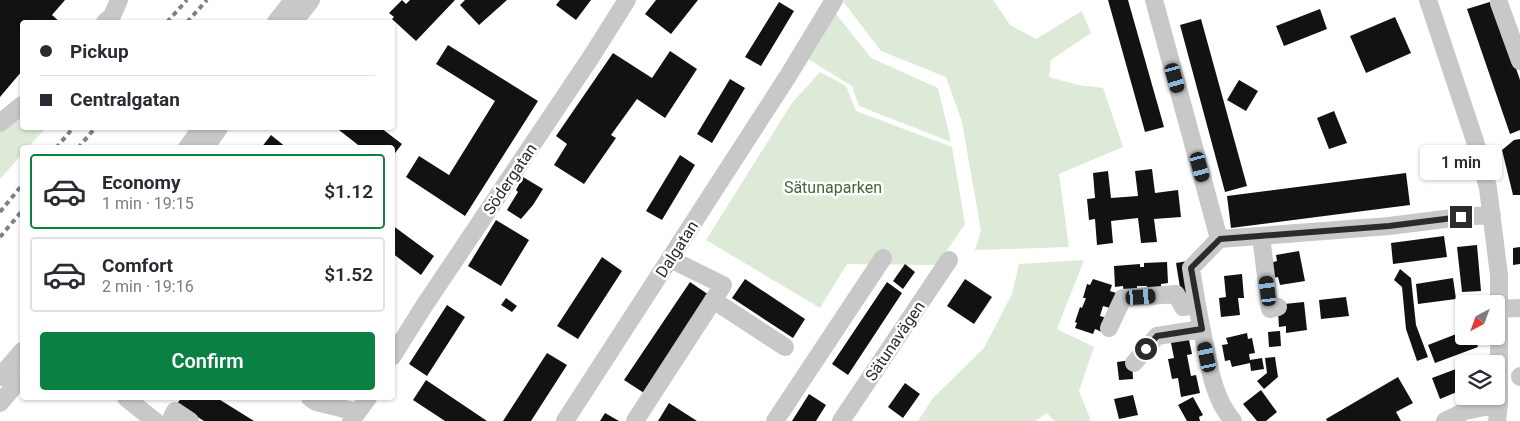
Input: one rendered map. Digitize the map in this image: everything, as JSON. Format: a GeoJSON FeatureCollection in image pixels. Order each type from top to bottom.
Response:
{"type":"FeatureCollection","features":[{"type":"Feature","properties":{"kind":"street"},"geometry":{"type":"LineString","coordinates":[[107,20],[112,16],[119,0]]}},
{"type":"Feature","properties":{"kind":"street"},"geometry":{"type":"LineString","coordinates":[[278,20],[293,0]]}},
{"type":"Feature","properties":{"kind":"street"},"geometry":{"type":"LineString","coordinates":[[296,20],[311,0]]}},
{"type":"Feature","properties":{"kind":"street","name":"Södergatan"},"geometry":{"type":"LineString","coordinates":[[395,352],[628,0]]}},
{"type":"Feature","properties":{"kind":"street","name":"Dalgatan"},"geometry":{"type":"LineString","coordinates":[[565,421],[788,76],[834,0]]}},
{"type":"Feature","properties":{"kind":"street"},"geometry":{"type":"LineString","coordinates":[[1428,0],[1486,178],[1499,275],[1499,295]]}},
{"type":"Feature","properties":{"kind":"street"},"geometry":{"type":"LineString","coordinates":[[1160,2],[1220,239]]}},
{"type":"Feature","properties":{"kind":"street"},"geometry":{"type":"LineString","coordinates":[[1499,3],[1520,61]]}},
{"type":"Feature","properties":{"kind":"street"},"geometry":{"type":"LineString","coordinates":[[0,123],[20,107]]}},
{"type":"Feature","properties":{"kind":"street"},"geometry":{"type":"LineString","coordinates":[[189,145],[200,130]]}},
{"type":"Feature","properties":{"kind":"street"},"geometry":{"type":"LineString","coordinates":[[207,145],[218,130]]}},
{"type":"Feature","properties":{"kind":"street"},"geometry":{"type":"LineString","coordinates":[[1233,421],[1225,412],[1216,393],[1197,306],[1191,268],[1220,239],[1389,226],[1492,215]]}},
{"type":"Feature","properties":{"kind":"street"},"geometry":{"type":"LineString","coordinates":[[1261,236],[1270,309],[1278,307]]}},
{"type":"Feature","properties":{"kind":"street"},"geometry":{"type":"LineString","coordinates":[[775,421],[883,258]]}},
{"type":"Feature","properties":{"kind":"street"},"geometry":{"type":"LineString","coordinates":[[638,420],[723,285],[670,259]]}},
{"type":"Feature","properties":{"kind":"street","name":"Sätunavägen"},"geometry":{"type":"LineString","coordinates":[[841,421],[949,260]]}},
{"type":"Feature","properties":{"kind":"street"},"geometry":{"type":"LineString","coordinates":[[1109,328],[1123,298],[1176,294],[1182,307],[1197,306]]}},
{"type":"Feature","properties":{"kind":"street"},"geometry":{"type":"LineString","coordinates":[[713,300],[785,347]]}},
{"type":"Feature","properties":{"kind":"street"},"geometry":{"type":"LineString","coordinates":[[1505,309],[1520,308]]}},
{"type":"Feature","properties":{"kind":"street"},"geometry":{"type":"LineString","coordinates":[[1134,363],[1157,336],[1202,329]]}},
{"type":"Feature","properties":{"kind":"street"},"geometry":{"type":"LineString","coordinates":[[1445,421],[1465,410],[1498,413],[1499,345]]}},
{"type":"Feature","properties":{"kind":"street"},"geometry":{"type":"LineString","coordinates":[[0,377],[20,353]]}},
{"type":"Feature","properties":{"kind":"street"},"geometry":{"type":"LineString","coordinates":[[0,403],[20,379]]}},
{"type":"Feature","properties":{"kind":"street"},"geometry":{"type":"LineString","coordinates":[[128,400],[154,421]]}},
{"type":"Feature","properties":{"kind":"street"},"geometry":{"type":"LineString","coordinates":[[313,400],[359,418]]}},
{"type":"Feature","properties":{"kind":"street"},"geometry":{"type":"LineString","coordinates":[[343,400],[359,418]]}},
{"type":"Feature","properties":{"kind":"street"},"geometry":{"type":"LineString","coordinates":[[359,418],[367,400]]}},
{"type":"Feature","properties":{"kind":"street"},"geometry":{"type":"LineString","coordinates":[[170,421],[175,411],[190,421]]}},
{"type":"Feature","properties":{"kind":"green space"},"geometry":{"type":"Polygon","coordinates":[[[842,0],[993,0],[1010,25],[1036,39],[1082,11],[1091,33],[1051,60],[1049,77],[1078,85],[1103,88],[1123,147],[1059,174],[1069,247],[975,250],[981,231],[962,122],[946,77],[881,51],[842,0]]]}},
{"type":"Feature","properties":{"kind":"green space"},"geometry":{"type":"Polygon","coordinates":[[[833,10],[871,58],[938,88],[951,142],[859,106],[852,86],[808,59],[833,10]]]}},
{"type":"Feature","properties":{"kind":"green space","name":"Sätunaparken"},"geometry":{"type":"Polygon","coordinates":[[[820,72],[846,86],[856,111],[952,147],[965,224],[937,265],[847,264],[820,308],[706,240],[792,103],[820,72]]]}},
{"type":"Feature","properties":{"kind":"green space"},"geometry":{"type":"Polygon","coordinates":[[[20,117],[20,130],[44,130],[30,145],[20,145],[20,156],[0,179],[0,130],[20,117]]]}},
{"type":"Feature","properties":{"kind":"green space"},"geometry":{"type":"Polygon","coordinates":[[[1084,260],[1057,329],[1094,347],[1079,391],[1091,421],[1054,421],[1047,413],[1035,421],[918,421],[933,398],[984,348],[1012,294],[1019,264],[1084,260]]]}},
{"type":"Feature","properties":{"kind":"building"},"geometry":{"type":"Polygon","coordinates":[[[0,0],[65,0],[52,15],[58,20],[20,20],[20,73],[0,97],[0,0]]]}},
{"type":"Feature","properties":{"kind":"building"},"geometry":{"type":"Polygon","coordinates":[[[402,0],[406,4],[410,0],[455,0],[416,41],[392,19],[394,17],[389,13],[402,0]]]}},
{"type":"Feature","properties":{"kind":"building"},"geometry":{"type":"Polygon","coordinates":[[[465,0],[507,0],[479,25],[460,5],[465,0]]]}},
{"type":"Feature","properties":{"kind":"building"},"geometry":{"type":"Polygon","coordinates":[[[560,0],[591,0],[576,20],[556,5],[560,0]]]}},
{"type":"Feature","properties":{"kind":"building"},"geometry":{"type":"Polygon","coordinates":[[[656,0],[698,0],[671,34],[645,14],[656,0]]]}},
{"type":"Feature","properties":{"kind":"building"},"geometry":{"type":"Polygon","coordinates":[[[1108,0],[1128,0],[1164,127],[1145,132],[1108,0]]]}},
{"type":"Feature","properties":{"kind":"building"},"geometry":{"type":"Polygon","coordinates":[[[1493,1],[1520,80],[1520,130],[1510,134],[1467,9],[1493,1]]]}},
{"type":"Feature","properties":{"kind":"building"},"geometry":{"type":"Polygon","coordinates":[[[779,2],[794,11],[761,66],[745,57],[779,2]]]}},
{"type":"Feature","properties":{"kind":"building"},"geometry":{"type":"Polygon","coordinates":[[[1320,9],[1327,29],[1284,46],[1276,26],[1320,9]]]}},
{"type":"Feature","properties":{"kind":"building"},"geometry":{"type":"Polygon","coordinates":[[[1395,17],[1411,53],[1366,73],[1350,36],[1395,17]]]}},
{"type":"Feature","properties":{"kind":"building"},"geometry":{"type":"Polygon","coordinates":[[[1201,19],[1247,186],[1225,192],[1180,25],[1201,19]]]}},
{"type":"Feature","properties":{"kind":"building"},"geometry":{"type":"Polygon","coordinates":[[[448,45],[538,101],[465,216],[406,177],[419,156],[449,175],[495,101],[436,64],[448,45]]]}},
{"type":"Feature","properties":{"kind":"building"},"geometry":{"type":"Polygon","coordinates":[[[670,51],[697,69],[665,118],[637,99],[611,135],[616,138],[584,184],[554,165],[567,144],[556,136],[613,53],[652,78],[670,51]]]}},
{"type":"Feature","properties":{"kind":"building"},"geometry":{"type":"Polygon","coordinates":[[[730,79],[745,88],[712,143],[697,134],[730,79]]]}},
{"type":"Feature","properties":{"kind":"building"},"geometry":{"type":"Polygon","coordinates":[[[1239,80],[1258,91],[1246,111],[1227,100],[1239,80]]]}},
{"type":"Feature","properties":{"kind":"building"},"geometry":{"type":"Polygon","coordinates":[[[1334,111],[1347,143],[1329,149],[1317,118],[1334,111]]]}},
{"type":"Feature","properties":{"kind":"building"},"geometry":{"type":"Polygon","coordinates":[[[339,130],[384,130],[402,144],[395,153],[395,145],[358,145],[339,130]]]}},
{"type":"Feature","properties":{"kind":"building"},"geometry":{"type":"Polygon","coordinates":[[[271,135],[283,145],[263,145],[271,135]]]}},
{"type":"Feature","properties":{"kind":"building"},"geometry":{"type":"Polygon","coordinates":[[[1520,139],[1520,195],[1513,195],[1502,150],[1514,140],[1520,139]]]}},
{"type":"Feature","properties":{"kind":"building"},"geometry":{"type":"Polygon","coordinates":[[[680,155],[695,165],[662,220],[646,211],[680,155]]]}},
{"type":"Feature","properties":{"kind":"building"},"geometry":{"type":"Polygon","coordinates":[[[1152,169],[1155,193],[1178,190],[1181,217],[1154,219],[1157,242],[1141,243],[1138,218],[1111,221],[1113,243],[1097,245],[1095,219],[1089,220],[1087,199],[1095,198],[1093,173],[1108,171],[1111,198],[1138,196],[1135,171],[1152,169]]]}},
{"type":"Feature","properties":{"kind":"building"},"geometry":{"type":"Polygon","coordinates":[[[1406,173],[1410,205],[1231,228],[1227,196],[1406,173]]]}},
{"type":"Feature","properties":{"kind":"building"},"geometry":{"type":"Polygon","coordinates":[[[523,177],[543,189],[521,219],[507,210],[518,192],[516,190],[523,177]]]}},
{"type":"Feature","properties":{"kind":"building"},"geometry":{"type":"Polygon","coordinates":[[[496,220],[529,240],[501,286],[468,266],[496,220]]]}},
{"type":"Feature","properties":{"kind":"building"},"geometry":{"type":"Polygon","coordinates":[[[395,227],[434,256],[421,275],[395,255],[395,227]]]}},
{"type":"Feature","properties":{"kind":"building"},"geometry":{"type":"Polygon","coordinates":[[[1444,236],[1447,257],[1393,264],[1391,243],[1444,236]]]}},
{"type":"Feature","properties":{"kind":"building"},"geometry":{"type":"Polygon","coordinates":[[[1477,245],[1481,291],[1462,292],[1457,247],[1477,245]]]}},
{"type":"Feature","properties":{"kind":"building"},"geometry":{"type":"Polygon","coordinates":[[[1520,247],[1520,264],[1513,265],[1513,248],[1520,247]]]}},
{"type":"Feature","properties":{"kind":"building"},"geometry":{"type":"Polygon","coordinates":[[[1299,251],[1305,281],[1280,285],[1278,277],[1272,278],[1270,263],[1277,261],[1276,255],[1299,251]]]}},
{"type":"Feature","properties":{"kind":"building"},"geometry":{"type":"Polygon","coordinates":[[[602,257],[622,271],[578,339],[557,326],[602,257]]]}},
{"type":"Feature","properties":{"kind":"building"},"geometry":{"type":"Polygon","coordinates":[[[1188,261],[1194,298],[1182,300],[1176,263],[1188,261]]]}},
{"type":"Feature","properties":{"kind":"building"},"geometry":{"type":"Polygon","coordinates":[[[1167,262],[1168,283],[1161,284],[1161,290],[1147,291],[1147,286],[1137,286],[1137,293],[1124,294],[1123,286],[1115,287],[1114,266],[1140,264],[1140,267],[1144,267],[1144,263],[1167,262]]]}},
{"type":"Feature","properties":{"kind":"building"},"geometry":{"type":"Polygon","coordinates":[[[905,264],[915,272],[903,289],[893,281],[905,264]]]}},
{"type":"Feature","properties":{"kind":"building"},"geometry":{"type":"Polygon","coordinates":[[[1400,269],[1411,278],[1416,325],[1428,357],[1417,361],[1406,329],[1402,287],[1394,280],[1400,269]]]}},
{"type":"Feature","properties":{"kind":"building"},"geometry":{"type":"Polygon","coordinates":[[[1242,274],[1244,298],[1238,298],[1240,315],[1221,317],[1219,298],[1226,297],[1224,276],[1242,274]]]}},
{"type":"Feature","properties":{"kind":"building"},"geometry":{"type":"Polygon","coordinates":[[[1453,278],[1455,299],[1418,304],[1416,284],[1453,278]]]}},
{"type":"Feature","properties":{"kind":"building"},"geometry":{"type":"Polygon","coordinates":[[[745,279],[805,319],[793,338],[732,298],[745,279]]]}},
{"type":"Feature","properties":{"kind":"building"},"geometry":{"type":"Polygon","coordinates":[[[965,279],[992,297],[974,324],[947,306],[965,279]]]}},
{"type":"Feature","properties":{"kind":"building"},"geometry":{"type":"Polygon","coordinates":[[[1093,279],[1112,285],[1110,291],[1116,293],[1110,308],[1103,306],[1100,316],[1107,318],[1102,332],[1095,329],[1093,334],[1075,328],[1077,323],[1075,322],[1080,307],[1082,308],[1086,298],[1083,298],[1087,284],[1090,285],[1093,279]]]}},
{"type":"Feature","properties":{"kind":"building"},"geometry":{"type":"Polygon","coordinates":[[[690,282],[709,295],[644,393],[624,380],[690,282]]]}},
{"type":"Feature","properties":{"kind":"building"},"geometry":{"type":"Polygon","coordinates":[[[887,282],[902,293],[848,375],[832,364],[887,282]]]}},
{"type":"Feature","properties":{"kind":"building"},"geometry":{"type":"Polygon","coordinates":[[[1346,297],[1349,316],[1321,319],[1319,300],[1346,297]]]}},
{"type":"Feature","properties":{"kind":"building"},"geometry":{"type":"Polygon","coordinates":[[[506,298],[517,306],[512,312],[501,305],[506,298]]]}},
{"type":"Feature","properties":{"kind":"building"},"geometry":{"type":"Polygon","coordinates":[[[1304,302],[1307,330],[1286,333],[1286,326],[1279,327],[1278,311],[1284,304],[1304,302]]]}},
{"type":"Feature","properties":{"kind":"building"},"geometry":{"type":"Polygon","coordinates":[[[447,305],[465,317],[427,376],[409,364],[447,305]]]}},
{"type":"Feature","properties":{"kind":"building"},"geometry":{"type":"Polygon","coordinates":[[[1280,331],[1281,346],[1269,347],[1268,332],[1280,331]]]}},
{"type":"Feature","properties":{"kind":"building"},"geometry":{"type":"Polygon","coordinates":[[[1247,333],[1248,339],[1252,338],[1255,353],[1249,354],[1250,360],[1262,358],[1264,369],[1251,371],[1250,363],[1232,367],[1230,360],[1225,361],[1222,345],[1228,344],[1226,338],[1247,333]]]}},
{"type":"Feature","properties":{"kind":"building"},"geometry":{"type":"Polygon","coordinates":[[[1455,334],[1455,345],[1477,345],[1478,347],[1435,363],[1428,345],[1455,334]]]}},
{"type":"Feature","properties":{"kind":"building"},"geometry":{"type":"Polygon","coordinates":[[[1188,335],[1192,354],[1187,355],[1191,376],[1196,375],[1200,393],[1181,397],[1178,378],[1172,379],[1168,359],[1174,358],[1170,338],[1188,335]]]}},
{"type":"Feature","properties":{"kind":"building"},"geometry":{"type":"Polygon","coordinates":[[[547,353],[567,365],[531,421],[503,421],[547,353]]]}},
{"type":"Feature","properties":{"kind":"building"},"geometry":{"type":"Polygon","coordinates":[[[1275,357],[1278,377],[1264,389],[1257,381],[1267,373],[1265,358],[1275,357]]]}},
{"type":"Feature","properties":{"kind":"building"},"geometry":{"type":"Polygon","coordinates":[[[1132,360],[1133,379],[1119,380],[1117,362],[1132,360]]]}},
{"type":"Feature","properties":{"kind":"building"},"geometry":{"type":"Polygon","coordinates":[[[1455,369],[1455,393],[1440,399],[1432,378],[1455,369]]]}},
{"type":"Feature","properties":{"kind":"building"},"geometry":{"type":"Polygon","coordinates":[[[1398,377],[1413,403],[1396,412],[1401,421],[1327,421],[1326,419],[1398,377]]]}},
{"type":"Feature","properties":{"kind":"building"},"geometry":{"type":"Polygon","coordinates":[[[426,380],[487,421],[445,421],[413,400],[426,380]]]}},
{"type":"Feature","properties":{"kind":"building"},"geometry":{"type":"Polygon","coordinates":[[[905,383],[920,394],[903,418],[888,407],[905,383]]]}},
{"type":"Feature","properties":{"kind":"building"},"geometry":{"type":"Polygon","coordinates":[[[1261,390],[1277,412],[1266,421],[1257,421],[1243,404],[1261,390]]]}},
{"type":"Feature","properties":{"kind":"building"},"geometry":{"type":"Polygon","coordinates":[[[809,394],[826,405],[816,421],[792,421],[809,394]]]}},
{"type":"Feature","properties":{"kind":"building"},"geometry":{"type":"Polygon","coordinates":[[[1133,395],[1138,415],[1119,419],[1114,399],[1133,395]]]}},
{"type":"Feature","properties":{"kind":"building"},"geometry":{"type":"Polygon","coordinates":[[[1193,397],[1203,415],[1199,417],[1200,421],[1187,421],[1178,405],[1193,397]]]}},
{"type":"Feature","properties":{"kind":"building"},"geometry":{"type":"Polygon","coordinates":[[[180,400],[220,400],[254,421],[204,421],[177,404],[180,400]]]}},
{"type":"Feature","properties":{"kind":"building"},"geometry":{"type":"Polygon","coordinates":[[[669,403],[697,421],[658,421],[669,403]]]}},
{"type":"Feature","properties":{"kind":"building"},"geometry":{"type":"Polygon","coordinates":[[[605,413],[619,421],[600,421],[605,413]]]}},
{"type":"Feature","properties":{"kind":"railway"},"geometry":{"type":"LineString","coordinates":[[169,20],[187,0]]}},
{"type":"Feature","properties":{"kind":"railway"},"geometry":{"type":"LineString","coordinates":[[189,20],[207,0]]}},
{"type":"Feature","properties":{"kind":"railway"},"geometry":{"type":"LineString","coordinates":[[59,145],[71,130]]}},
{"type":"Feature","properties":{"kind":"railway"},"geometry":{"type":"LineString","coordinates":[[81,145],[93,130]]}},
{"type":"Feature","properties":{"kind":"railway"},"geometry":{"type":"LineString","coordinates":[[0,212],[20,187]]}},
{"type":"Feature","properties":{"kind":"railway"},"geometry":{"type":"LineString","coordinates":[[0,237],[20,213]]}},
{"type":"Feature","properties":{"kind":"route"},"geometry":{"type":"LineString","coordinates":[[1146,349],[1157,336],[1202,329],[1191,268],[1220,239],[1389,226],[1461,217]]}}]}
